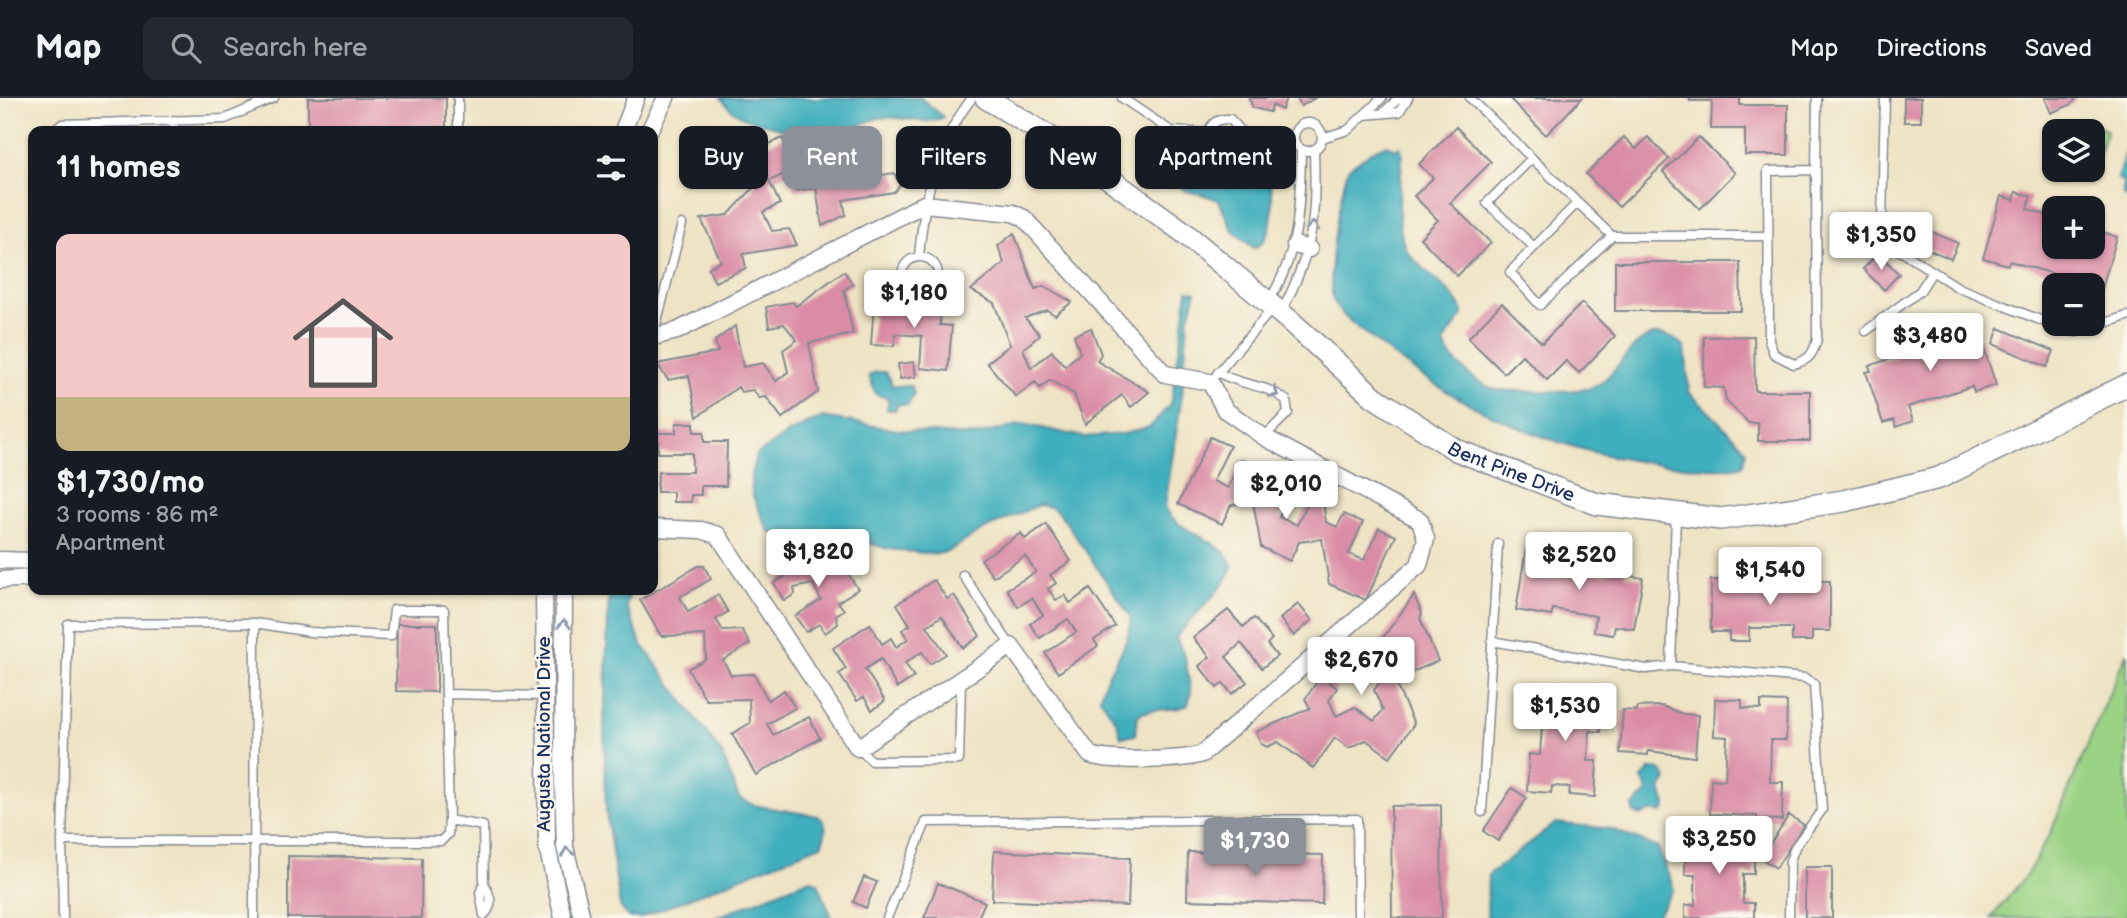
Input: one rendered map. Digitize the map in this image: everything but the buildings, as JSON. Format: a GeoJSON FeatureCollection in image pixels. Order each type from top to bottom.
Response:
{"type":"FeatureCollection","features":[{"type":"Feature","properties":{"kind":"street"},"geometry":{"type":"LineString","coordinates":[[625,126],[636,98]]}},
{"type":"Feature","properties":{"kind":"street"},"geometry":{"type":"LineString","coordinates":[[652,126],[666,98]]}},
{"type":"Feature","properties":{"kind":"street","name":"Bent Pine Drive"},"geometry":{"type":"LineString","coordinates":[[986,98],[1060,144],[1182,231],[1274,307],[1374,397],[1456,450],[1597,504],[1721,519],[1844,501],[1940,478],[2127,385]]}},
{"type":"Feature","properties":{"kind":"street"},"geometry":{"type":"LineString","coordinates":[[658,336],[677,331],[924,204],[1013,213],[1024,218],[1165,374],[1207,378],[1225,410],[1264,437],[1420,520],[1425,529],[1419,565],[1202,754],[1189,758],[1103,760],[1090,755],[1012,646],[858,748],[718,535],[701,530],[658,528]]}},
{"type":"Feature","properties":{"kind":"street"},"geometry":{"type":"LineString","coordinates":[[0,560],[28,561]]}},
{"type":"Feature","properties":{"kind":"street"},"geometry":{"type":"LineString","coordinates":[[0,580],[28,579]]}},
{"type":"Feature","properties":{"kind":"street","name":"Augusta National Drive"},"geometry":{"type":"LineString","coordinates":[[544,595],[547,846],[563,918]]}},
{"type":"Feature","properties":{"kind":"street","name":"Augusta National Drive"},"geometry":{"type":"LineString","coordinates":[[564,595],[565,847],[582,918]]}},
{"type":"Feature","properties":{"kind":"lane"},"geometry":{"type":"LineString","coordinates":[[60,126],[225,119],[274,98]]}},
{"type":"Feature","properties":{"kind":"lane"},"geometry":{"type":"LineString","coordinates":[[458,98],[458,126]]}},
{"type":"Feature","properties":{"kind":"lane"},"geometry":{"type":"LineString","coordinates":[[919,257],[924,204],[939,152],[954,122],[972,98]]}},
{"type":"Feature","properties":{"kind":"lane"},"geometry":{"type":"LineString","coordinates":[[1122,98],[1153,120],[1166,126]]}},
{"type":"Feature","properties":{"kind":"lane"},"geometry":{"type":"LineString","coordinates":[[1207,378],[1274,307],[1302,247],[1315,200],[1314,150],[1322,138],[1348,130],[1382,98]]}},
{"type":"Feature","properties":{"kind":"lane"},"geometry":{"type":"LineString","coordinates":[[1383,113],[1399,98]]}},
{"type":"Feature","properties":{"kind":"lane"},"geometry":{"type":"LineString","coordinates":[[1364,115],[1399,111],[1408,98]]}},
{"type":"Feature","properties":{"kind":"lane"},"geometry":{"type":"LineString","coordinates":[[1816,170],[1768,171],[1769,341],[1774,354],[1794,364],[1807,361],[1814,352],[1817,339],[1817,98]]}},
{"type":"Feature","properties":{"kind":"lane"},"geometry":{"type":"LineString","coordinates":[[1885,98],[1882,221],[1891,245],[1959,288],[2063,329],[2077,332],[2127,316]]}},
{"type":"Feature","properties":{"kind":"lane"},"geometry":{"type":"LineString","coordinates":[[1474,99],[1612,236]]}},
{"type":"Feature","properties":{"kind":"lane"},"geometry":{"type":"LineString","coordinates":[[1211,126],[1220,118],[1230,119],[1238,126]]}},
{"type":"Feature","properties":{"kind":"lane"},"geometry":{"type":"LineString","coordinates":[[174,120],[174,126]]}},
{"type":"Feature","properties":{"kind":"lane"},"geometry":{"type":"LineString","coordinates":[[1296,131],[1306,122],[1316,125],[1322,138]]}},
{"type":"Feature","properties":{"kind":"lane"},"geometry":{"type":"LineString","coordinates":[[1274,307],[1282,280],[1302,247],[1301,150],[1296,142]]}},
{"type":"Feature","properties":{"kind":"lane"},"geometry":{"type":"LineString","coordinates":[[1301,150],[1314,150]]}},
{"type":"Feature","properties":{"kind":"lane"},"geometry":{"type":"LineString","coordinates":[[1532,158],[1487,203],[1534,247]]}},
{"type":"Feature","properties":{"kind":"lane"},"geometry":{"type":"LineString","coordinates":[[1577,202],[1510,272],[1540,305],[1612,236],[1768,236]]}},
{"type":"Feature","properties":{"kind":"lane"},"geometry":{"type":"LineString","coordinates":[[658,318],[682,224]]}},
{"type":"Feature","properties":{"kind":"lane"},"geometry":{"type":"LineString","coordinates":[[919,257],[930,260],[939,276],[934,287],[924,293],[912,291],[902,278],[908,261],[919,257]]}},
{"type":"Feature","properties":{"kind":"lane"},"geometry":{"type":"LineString","coordinates":[[1866,331],[1920,291],[1932,272]]}},
{"type":"Feature","properties":{"kind":"lane"},"geometry":{"type":"LineString","coordinates":[[1207,378],[1254,382],[1286,400],[1288,413],[1264,437]]}},
{"type":"Feature","properties":{"kind":"lane"},"geometry":{"type":"LineString","coordinates":[[1671,666],[1676,514]]}},
{"type":"Feature","properties":{"kind":"lane"},"geometry":{"type":"LineString","coordinates":[[1482,812],[1498,544]]}},
{"type":"Feature","properties":{"kind":"lane"},"geometry":{"type":"LineString","coordinates":[[963,575],[1012,646]]}},
{"type":"Feature","properties":{"kind":"lane"},"geometry":{"type":"LineString","coordinates":[[62,841],[441,841],[448,834],[449,820],[444,610],[394,610],[391,636],[310,632],[255,623],[66,626],[62,841],[63,918]]}},
{"type":"Feature","properties":{"kind":"lane"},"geometry":{"type":"LineString","coordinates":[[254,918],[255,623]]}},
{"type":"Feature","properties":{"kind":"lane"},"geometry":{"type":"LineString","coordinates":[[1492,641],[1646,669],[1671,666],[1805,678],[1814,684],[1822,810],[1795,847],[1790,861],[1789,918]]}},
{"type":"Feature","properties":{"kind":"lane"},"geometry":{"type":"LineString","coordinates":[[858,748],[872,761],[959,760],[961,681]]}},
{"type":"Feature","properties":{"kind":"lane"},"geometry":{"type":"LineString","coordinates":[[446,694],[563,696]]}},
{"type":"Feature","properties":{"kind":"lane"},"geometry":{"type":"LineString","coordinates":[[887,918],[926,822],[1357,819],[1357,918]]}},
{"type":"Feature","properties":{"kind":"lane"},"geometry":{"type":"LineString","coordinates":[[449,820],[483,826],[484,883],[480,905],[484,917]]}},
{"type":"Feature","properties":{"kind":"green space"},"geometry":{"type":"Polygon","coordinates":[[[2127,652],[2127,918],[1991,918],[2026,876],[2050,834],[2127,652]]]}},
{"type":"Feature","properties":{"kind":"water"},"geometry":{"type":"Polygon","coordinates":[[[721,98],[921,98],[943,117],[920,121],[887,117],[857,126],[782,126],[782,129],[748,119],[727,106],[721,98]]]}},
{"type":"Feature","properties":{"kind":"water"},"geometry":{"type":"Polygon","coordinates":[[[1387,145],[1395,149],[1400,146],[1402,152],[1399,222],[1404,245],[1461,308],[1461,319],[1444,342],[1451,356],[1464,370],[1494,389],[1542,391],[1591,388],[1603,381],[1643,339],[1655,335],[1669,337],[1685,347],[1689,392],[1741,444],[1746,451],[1743,465],[1711,468],[1637,461],[1595,452],[1514,426],[1439,387],[1346,318],[1335,304],[1331,277],[1334,237],[1345,179],[1349,168],[1377,148],[1387,145]]]}},
{"type":"Feature","properties":{"kind":"water"},"geometry":{"type":"Polygon","coordinates":[[[2127,150],[2127,197],[2123,196],[2123,183],[2117,178],[2127,150]]]}},
{"type":"Feature","properties":{"kind":"water"},"geometry":{"type":"Polygon","coordinates":[[[1271,189],[1272,215],[1267,235],[1262,243],[1254,248],[1233,231],[1219,201],[1185,190],[1271,189]]]}},
{"type":"Feature","properties":{"kind":"water"},"geometry":{"type":"Polygon","coordinates":[[[1188,290],[1196,292],[1188,320],[1182,395],[1165,506],[1179,524],[1218,547],[1232,565],[1224,583],[1176,638],[1185,657],[1191,692],[1188,705],[1144,712],[1138,715],[1135,735],[1121,737],[1117,722],[1100,698],[1107,677],[1127,638],[1130,616],[1061,515],[1051,507],[1039,505],[985,529],[947,552],[932,554],[888,549],[833,532],[794,541],[769,532],[752,494],[751,474],[756,455],[790,432],[823,417],[898,430],[957,435],[977,435],[1023,424],[1084,437],[1123,434],[1150,427],[1169,406],[1172,397],[1188,290]]]}},
{"type":"Feature","properties":{"kind":"water"},"geometry":{"type":"Polygon","coordinates":[[[875,372],[886,372],[892,386],[911,386],[914,394],[908,405],[898,404],[895,410],[887,410],[889,398],[876,395],[869,376],[875,372]]]}},
{"type":"Feature","properties":{"kind":"water"},"geometry":{"type":"Polygon","coordinates":[[[609,595],[629,595],[626,606],[641,643],[722,754],[739,798],[753,805],[818,816],[826,829],[821,845],[640,918],[628,917],[620,906],[606,812],[604,726],[609,595]]]}},
{"type":"Feature","properties":{"kind":"water"},"geometry":{"type":"Polygon","coordinates":[[[1651,769],[1660,770],[1665,776],[1667,781],[1660,789],[1666,804],[1663,813],[1652,811],[1640,816],[1633,812],[1633,806],[1648,792],[1642,778],[1651,769]]]}},
{"type":"Feature","properties":{"kind":"water"},"geometry":{"type":"Polygon","coordinates":[[[1556,823],[1612,829],[1658,848],[1674,889],[1655,918],[1487,918],[1488,875],[1556,823]]]}},
{"type":"Feature","properties":{"kind":"water"},"geometry":{"type":"Polygon","coordinates":[[[810,879],[818,883],[832,918],[715,918],[810,879]]]}}]}
